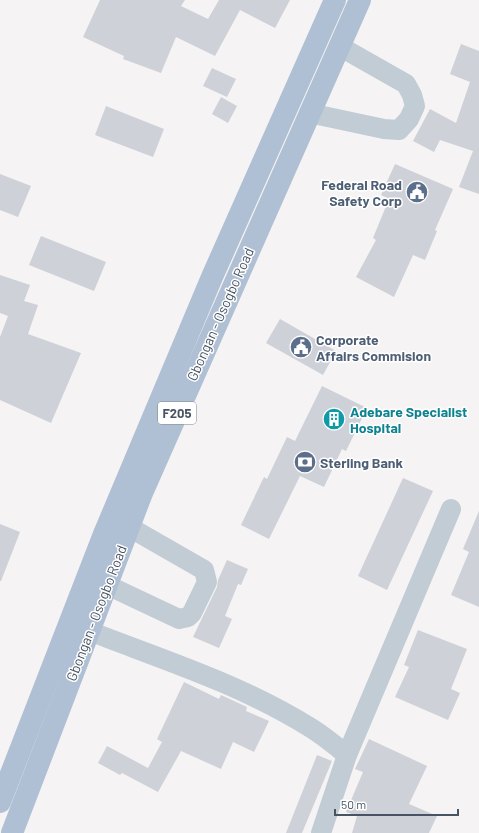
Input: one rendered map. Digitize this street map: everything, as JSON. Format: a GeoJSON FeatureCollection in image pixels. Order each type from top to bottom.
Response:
{"type":"FeatureCollection","features":[{"type":"Feature","properties":{"kind":"main road","name":"Gbongan - Osogbo Road"},"geometry":{"type":"LineString","coordinates":[[0,802],[110,520],[212,277],[335,0]]}},
{"type":"Feature","properties":{"kind":"main road","name":"Gbongan - Osogbo Road"},"geometry":{"type":"LineString","coordinates":[[12,833],[129,527],[309,113],[360,0]]}},
{"type":"Feature","properties":{"kind":"street"},"geometry":{"type":"LineString","coordinates":[[309,113],[384,129],[399,130],[409,119],[415,106],[412,95],[406,84],[339,46]]}},
{"type":"Feature","properties":{"kind":"street"},"geometry":{"type":"LineString","coordinates":[[321,833],[347,755],[451,509]]}},
{"type":"Feature","properties":{"kind":"street"},"geometry":{"type":"LineString","coordinates":[[107,585],[179,619],[188,617],[192,613],[207,582],[204,570],[129,527]]}},
{"type":"Feature","properties":{"kind":"street"},"geometry":{"type":"LineString","coordinates":[[89,631],[222,683],[272,706],[312,728],[347,755]]}},
{"type":"Feature","properties":{"kind":"building"},"geometry":{"type":"Polygon","coordinates":[[[100,0],[185,0],[181,6],[208,19],[219,0],[290,0],[275,28],[240,10],[215,56],[176,37],[161,73],[123,59],[124,56],[83,37],[100,0]]]}},
{"type":"Feature","properties":{"kind":"building"},"geometry":{"type":"Polygon","coordinates":[[[461,44],[479,51],[479,194],[459,187],[473,151],[440,140],[434,152],[413,141],[430,109],[456,123],[470,82],[450,74],[461,44]]]}},
{"type":"Feature","properties":{"kind":"building"},"geometry":{"type":"Polygon","coordinates":[[[212,68],[236,79],[227,97],[203,86],[212,68]]]}},
{"type":"Feature","properties":{"kind":"building"},"geometry":{"type":"Polygon","coordinates":[[[221,97],[237,106],[228,123],[212,114],[221,97]]]}},
{"type":"Feature","properties":{"kind":"building"},"geometry":{"type":"Polygon","coordinates":[[[106,106],[164,129],[153,157],[95,135],[106,106]]]}},
{"type":"Feature","properties":{"kind":"building"},"geometry":{"type":"Polygon","coordinates":[[[395,164],[453,189],[435,230],[437,231],[425,260],[413,255],[394,297],[356,277],[376,240],[373,238],[389,199],[381,195],[395,164]]]}},
{"type":"Feature","properties":{"kind":"building"},"geometry":{"type":"Polygon","coordinates":[[[0,174],[31,186],[18,217],[0,210],[0,174]]]}},
{"type":"Feature","properties":{"kind":"building"},"geometry":{"type":"Polygon","coordinates":[[[41,236],[106,262],[94,291],[29,265],[41,236]]]}},
{"type":"Feature","properties":{"kind":"building"},"geometry":{"type":"Polygon","coordinates":[[[0,275],[30,285],[24,301],[38,305],[28,334],[81,353],[51,423],[0,400],[0,337],[8,316],[0,313],[0,275]]]}},
{"type":"Feature","properties":{"kind":"building","name":"Corporate Affairs Commision"},"geometry":{"type":"Polygon","coordinates":[[[280,319],[336,351],[323,375],[266,343],[280,319]]]}},
{"type":"Feature","properties":{"kind":"building"},"geometry":{"type":"Polygon","coordinates":[[[322,386],[367,408],[346,451],[342,449],[324,487],[300,476],[269,539],[241,525],[264,477],[267,479],[287,437],[295,441],[322,386]]]}},
{"type":"Feature","properties":{"kind":"building"},"geometry":{"type":"Polygon","coordinates":[[[403,478],[433,491],[387,590],[358,576],[403,478]]]}},
{"type":"Feature","properties":{"kind":"building"},"geometry":{"type":"Polygon","coordinates":[[[479,511],[479,607],[451,595],[469,552],[463,549],[479,511]]]}},
{"type":"Feature","properties":{"kind":"building"},"geometry":{"type":"Polygon","coordinates":[[[0,524],[20,532],[1,581],[0,581],[0,524]]]}},
{"type":"Feature","properties":{"kind":"building"},"geometry":{"type":"Polygon","coordinates":[[[227,560],[248,569],[241,585],[238,584],[225,616],[232,619],[219,648],[193,637],[217,587],[218,580],[227,560]]]}},
{"type":"Feature","properties":{"kind":"building"},"geometry":{"type":"Polygon","coordinates":[[[418,630],[467,649],[451,689],[460,693],[448,720],[395,697],[409,667],[404,665],[418,630]]]}},
{"type":"Feature","properties":{"kind":"building"},"geometry":{"type":"Polygon","coordinates":[[[184,682],[219,699],[221,695],[247,707],[246,711],[269,721],[254,752],[233,742],[221,769],[181,751],[158,792],[122,773],[120,775],[98,763],[107,746],[148,768],[162,742],[157,739],[184,682]]]}},
{"type":"Feature","properties":{"kind":"building"},"geometry":{"type":"Polygon","coordinates":[[[369,739],[427,766],[409,804],[437,816],[429,833],[352,833],[357,816],[346,812],[363,772],[355,769],[369,739]]]}},
{"type":"Feature","properties":{"kind":"building"},"geometry":{"type":"Polygon","coordinates":[[[317,755],[332,761],[302,833],[286,833],[317,755]]]}},
{"type":"Feature","properties":{"kind":"place","name":"Federal Road Safety Corp"},"geometry":{"type":"Point","coordinates":[417,192]}},
{"type":"Feature","properties":{"kind":"place","name":"Corporate Affairs Commision"},"geometry":{"type":"Point","coordinates":[301,347]}},
{"type":"Feature","properties":{"kind":"place","name":"Adebare Specialist Hospital"},"geometry":{"type":"Point","coordinates":[334,419]}},
{"type":"Feature","properties":{"kind":"place","name":"Sterling Bank"},"geometry":{"type":"Point","coordinates":[305,462]}}]}
